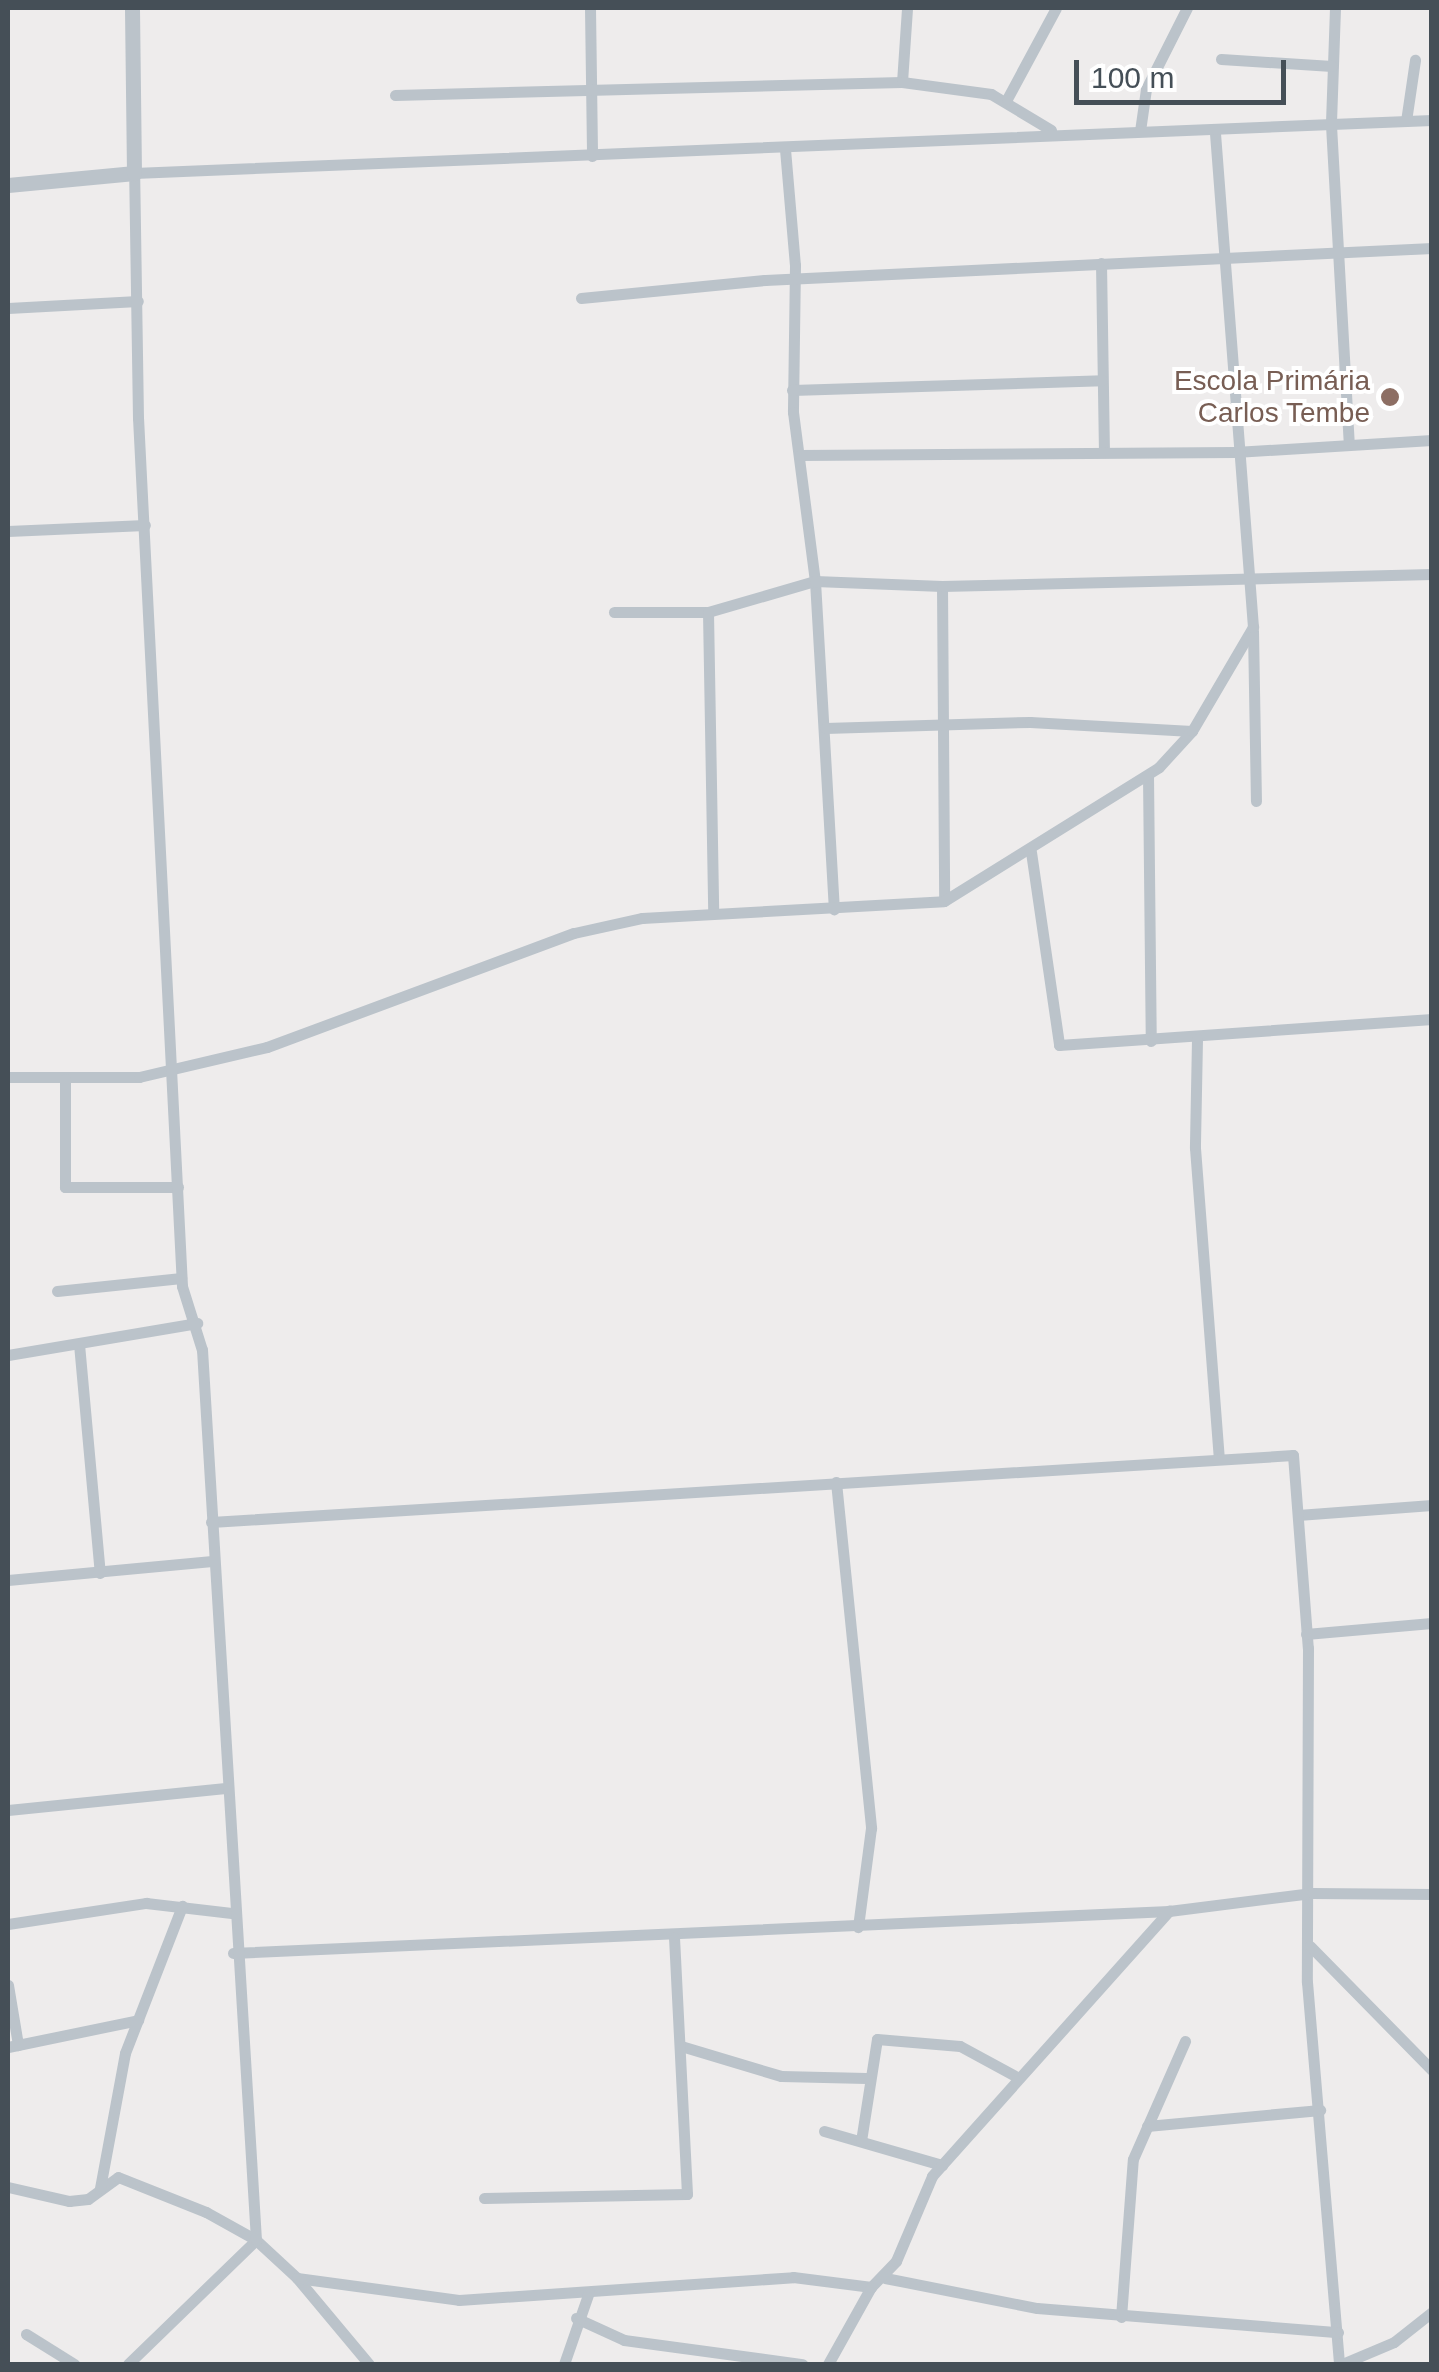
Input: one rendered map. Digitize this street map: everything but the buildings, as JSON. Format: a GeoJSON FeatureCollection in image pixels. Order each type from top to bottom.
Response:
{"type":"FeatureCollection","features":[{"type":"Feature","properties":{"kind":"street"},"geometry":{"type":"LineString","coordinates":[[132,8],[145,525],[182,1278],[197,1323],[231,1913],[256,2240]]}},
{"type":"Feature","properties":{"kind":"street"},"geometry":{"type":"LineString","coordinates":[[590,8],[592,156]]}},
{"type":"Feature","properties":{"kind":"street"},"geometry":{"type":"LineString","coordinates":[[902,82],[907,8]]}},
{"type":"Feature","properties":{"kind":"street"},"geometry":{"type":"LineString","coordinates":[[1007,99],[1056,8]]}},
{"type":"Feature","properties":{"kind":"street"},"geometry":{"type":"LineString","coordinates":[[1140,132],[1146,89],[1187,8]]}},
{"type":"Feature","properties":{"kind":"street"},"geometry":{"type":"LineString","coordinates":[[1334,8],[1331,125],[1349,442]]}},
{"type":"Feature","properties":{"kind":"street"},"geometry":{"type":"LineString","coordinates":[[1221,59],[1332,66]]}},
{"type":"Feature","properties":{"kind":"street"},"geometry":{"type":"LineString","coordinates":[[1406,122],[1415,60]]}},
{"type":"Feature","properties":{"kind":"street"},"geometry":{"type":"LineString","coordinates":[[394,96],[592,86],[902,82],[1007,99],[1051,130]]}},
{"type":"Feature","properties":{"kind":"street"},"geometry":{"type":"LineString","coordinates":[[8,185],[134,173],[784,150],[1051,130],[1214,131],[1432,120]]}},
{"type":"Feature","properties":{"kind":"street"},"geometry":{"type":"LineString","coordinates":[[1214,131],[1235,452],[1253,627],[1256,801]]}},
{"type":"Feature","properties":{"kind":"street"},"geometry":{"type":"LineString","coordinates":[[784,150],[793,280],[792,390],[815,581],[834,909]]}},
{"type":"Feature","properties":{"kind":"street"},"geometry":{"type":"LineString","coordinates":[[581,298],[793,280],[1432,248]]}},
{"type":"Feature","properties":{"kind":"street"},"geometry":{"type":"LineString","coordinates":[[1102,263],[1104,452]]}},
{"type":"Feature","properties":{"kind":"street"},"geometry":{"type":"LineString","coordinates":[[8,308],[138,300]]}},
{"type":"Feature","properties":{"kind":"street"},"geometry":{"type":"LineString","coordinates":[[792,390],[1102,380]]}},
{"type":"Feature","properties":{"kind":"street"},"geometry":{"type":"LineString","coordinates":[[800,455],[1235,452],[1349,442],[1432,440]]}},
{"type":"Feature","properties":{"kind":"street"},"geometry":{"type":"LineString","coordinates":[[8,531],[145,525]]}},
{"type":"Feature","properties":{"kind":"street"},"geometry":{"type":"LineString","coordinates":[[614,612],[708,612],[815,581],[942,586],[1432,574]]}},
{"type":"Feature","properties":{"kind":"street"},"geometry":{"type":"LineString","coordinates":[[942,586],[938,727],[944,901]]}},
{"type":"Feature","properties":{"kind":"street"},"geometry":{"type":"LineString","coordinates":[[708,612],[713,911]]}},
{"type":"Feature","properties":{"kind":"street"},"geometry":{"type":"LineString","coordinates":[[8,1078],[65,1079],[172,1071],[330,1029],[574,933],[713,911],[834,909],[944,901],[1031,852],[1148,775],[1192,731],[1253,627]]}},
{"type":"Feature","properties":{"kind":"street"},"geometry":{"type":"LineString","coordinates":[[825,728],[1030,722],[1192,731]]}},
{"type":"Feature","properties":{"kind":"street"},"geometry":{"type":"LineString","coordinates":[[1148,775],[1151,1041]]}},
{"type":"Feature","properties":{"kind":"street"},"geometry":{"type":"LineString","coordinates":[[1031,852],[1058,1045],[1197,1039],[1432,1019]]}},
{"type":"Feature","properties":{"kind":"street"},"geometry":{"type":"LineString","coordinates":[[1197,1039],[1195,1148],[1219,1457]]}},
{"type":"Feature","properties":{"kind":"street"},"geometry":{"type":"LineString","coordinates":[[65,1079],[65,1188],[178,1187]]}},
{"type":"Feature","properties":{"kind":"street"},"geometry":{"type":"LineString","coordinates":[[57,1292],[182,1278]]}},
{"type":"Feature","properties":{"kind":"street"},"geometry":{"type":"LineString","coordinates":[[8,1354],[197,1323]]}},
{"type":"Feature","properties":{"kind":"street"},"geometry":{"type":"LineString","coordinates":[[79,1344],[100,1572]]}},
{"type":"Feature","properties":{"kind":"street"},"geometry":{"type":"LineString","coordinates":[[211,1522],[1293,1455],[1306,1634],[1310,1946],[1340,2364],[1415,2326],[1432,2312]]}},
{"type":"Feature","properties":{"kind":"street"},"geometry":{"type":"LineString","coordinates":[[836,1482],[870,1828],[858,1927]]}},
{"type":"Feature","properties":{"kind":"street"},"geometry":{"type":"LineString","coordinates":[[1298,1515],[1432,1505]]}},
{"type":"Feature","properties":{"kind":"street"},"geometry":{"type":"LineString","coordinates":[[8,1580],[212,1561]]}},
{"type":"Feature","properties":{"kind":"street"},"geometry":{"type":"LineString","coordinates":[[1306,1634],[1432,1623]]}},
{"type":"Feature","properties":{"kind":"street"},"geometry":{"type":"LineString","coordinates":[[8,1810],[223,1788]]}},
{"type":"Feature","properties":{"kind":"street"},"geometry":{"type":"LineString","coordinates":[[234,1953],[674,1937],[1169,1911],[1312,1892],[1432,1894]]}},
{"type":"Feature","properties":{"kind":"street"},"geometry":{"type":"LineString","coordinates":[[8,1924],[146,1903],[231,1913]]}},
{"type":"Feature","properties":{"kind":"street"},"geometry":{"type":"LineString","coordinates":[[100,2190],[100,2157],[138,2020],[182,1906]]}},
{"type":"Feature","properties":{"kind":"street"},"geometry":{"type":"LineString","coordinates":[[828,2364],[871,2287],[886,2278],[942,2165],[1169,1911]]}},
{"type":"Feature","properties":{"kind":"street"},"geometry":{"type":"LineString","coordinates":[[484,2198],[687,2194],[674,1937]]}},
{"type":"Feature","properties":{"kind":"street"},"geometry":{"type":"LineString","coordinates":[[1310,1946],[1432,2070]]}},
{"type":"Feature","properties":{"kind":"street"},"geometry":{"type":"LineString","coordinates":[[8,1986],[13,2046],[138,2020]]}},
{"type":"Feature","properties":{"kind":"street"},"geometry":{"type":"LineString","coordinates":[[860,2141],[866,2078],[877,2039],[960,2046],[1020,2078]]}},
{"type":"Feature","properties":{"kind":"street"},"geometry":{"type":"LineString","coordinates":[[1122,2317],[1133,2158],[1185,2041]]}},
{"type":"Feature","properties":{"kind":"street"},"geometry":{"type":"LineString","coordinates":[[681,2046],[781,2076],[866,2078]]}},
{"type":"Feature","properties":{"kind":"street"},"geometry":{"type":"LineString","coordinates":[[1147,2126],[1320,2110]]}},
{"type":"Feature","properties":{"kind":"street"},"geometry":{"type":"LineString","coordinates":[[824,2131],[942,2165]]}},
{"type":"Feature","properties":{"kind":"street"},"geometry":{"type":"LineString","coordinates":[[8,2187],[58,2201],[100,2190],[118,2177],[256,2240],[297,2278],[369,2364]]}},
{"type":"Feature","properties":{"kind":"street"},"geometry":{"type":"LineString","coordinates":[[128,2364],[256,2240]]}},
{"type":"Feature","properties":{"kind":"street"},"geometry":{"type":"LineString","coordinates":[[297,2278],[459,2300],[793,2277],[871,2287]]}},
{"type":"Feature","properties":{"kind":"street"},"geometry":{"type":"LineString","coordinates":[[886,2278],[1122,2317],[1338,2332]]}},
{"type":"Feature","properties":{"kind":"street"},"geometry":{"type":"LineString","coordinates":[[564,2364],[576,2318],[589,2292]]}},
{"type":"Feature","properties":{"kind":"street"},"geometry":{"type":"LineString","coordinates":[[576,2318],[624,2340],[802,2364]]}},
{"type":"Feature","properties":{"kind":"street"},"geometry":{"type":"LineString","coordinates":[[1415,2326],[1432,2332]]}},
{"type":"Feature","properties":{"kind":"street"},"geometry":{"type":"LineString","coordinates":[[26,2334],[74,2364]]}},
{"type":"Feature","properties":{"kind":"place","name":"Escola Primária Carlos Tembe"},"geometry":{"type":"Point","coordinates":[1390,397]}}]}
